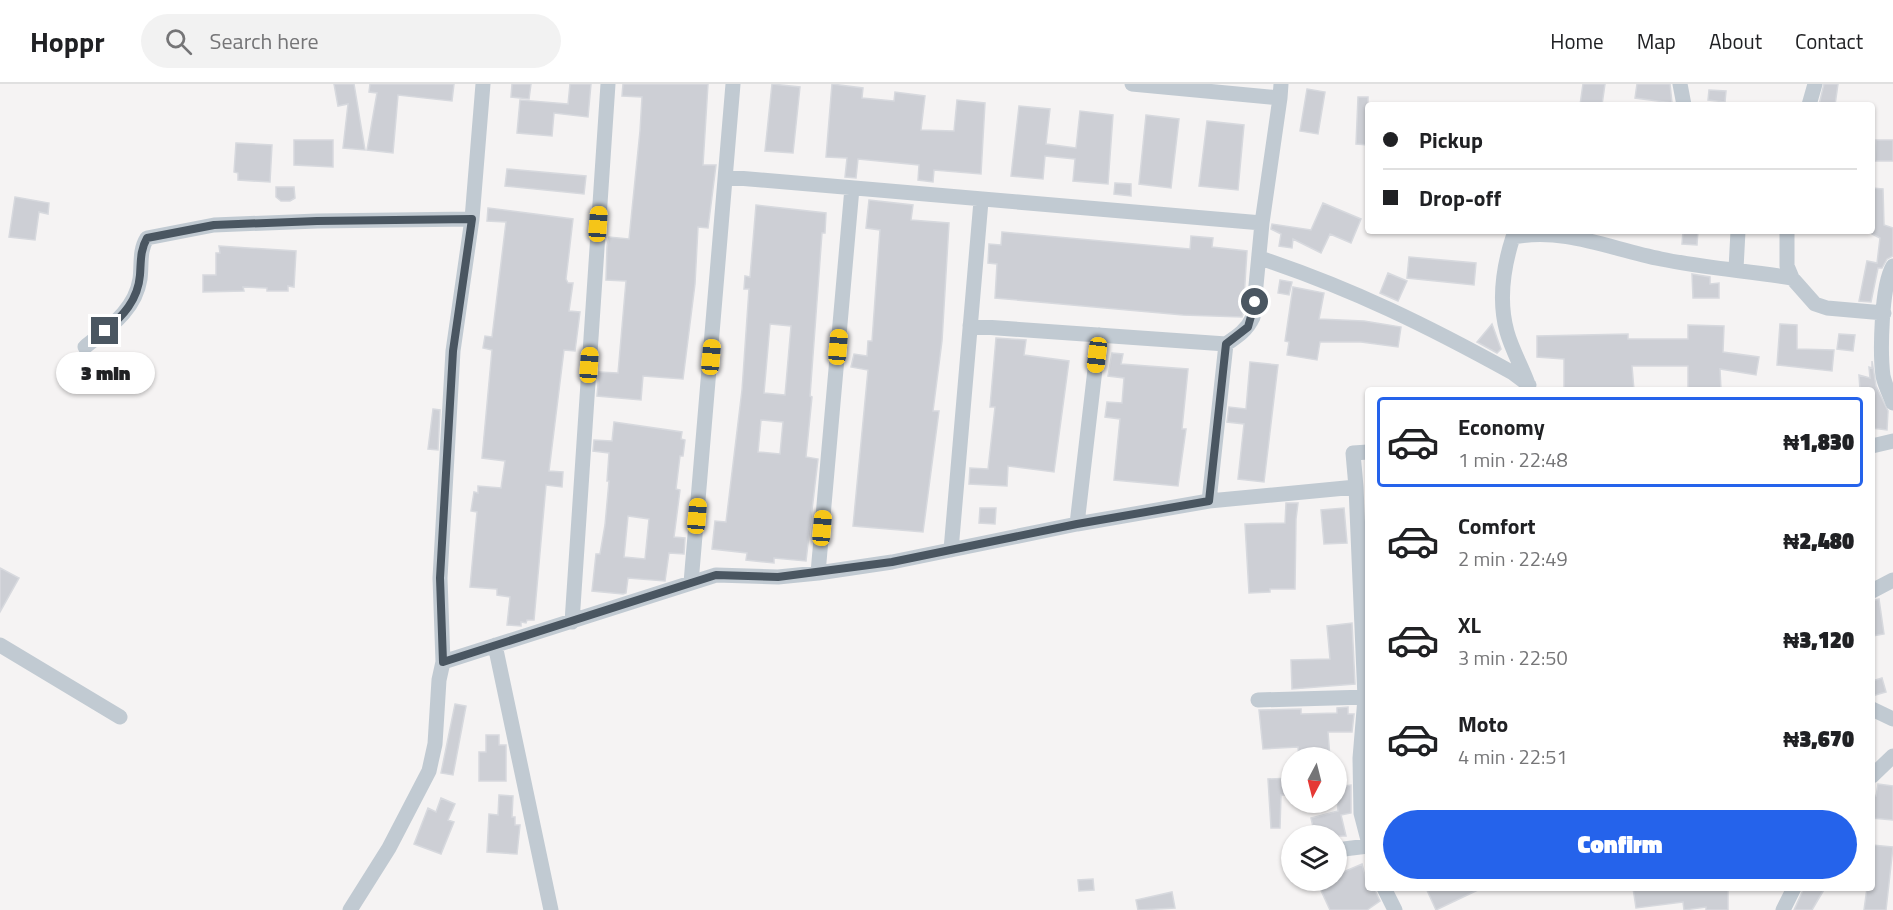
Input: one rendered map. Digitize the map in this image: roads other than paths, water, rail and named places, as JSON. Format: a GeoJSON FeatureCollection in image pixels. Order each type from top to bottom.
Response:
{"type":"FeatureCollection","features":[{"type":"Feature","properties":{"kind":"street"},"geometry":{"type":"LineString","coordinates":[[350,910],[389,848],[429,771],[435,744],[439,680],[443,662],[440,578],[453,351],[472,219],[483,84]]}},
{"type":"Feature","properties":{"kind":"street"},"geometry":{"type":"LineString","coordinates":[[572,622],[608,84]]}},
{"type":"Feature","properties":{"kind":"street"},"geometry":{"type":"LineString","coordinates":[[691,583],[733,84]]}},
{"type":"Feature","properties":{"kind":"street"},"geometry":{"type":"LineString","coordinates":[[970,326],[1226,344],[1248,327],[1253,317],[1262,223],[1281,91],[1131,84]]}},
{"type":"Feature","properties":{"kind":"street"},"geometry":{"type":"LineString","coordinates":[[1680,84],[1683,102]]}},
{"type":"Feature","properties":{"kind":"street"},"geometry":{"type":"LineString","coordinates":[[1810,102],[1815,84]]}},
{"type":"Feature","properties":{"kind":"street"},"geometry":{"type":"LineString","coordinates":[[726,177],[981,201],[1262,223]]}},
{"type":"Feature","properties":{"kind":"street"},"geometry":{"type":"LineString","coordinates":[[818,573],[852,188]]}},
{"type":"Feature","properties":{"kind":"street"},"geometry":{"type":"LineString","coordinates":[[951,550],[981,201]]}},
{"type":"Feature","properties":{"kind":"street"},"geometry":{"type":"LineString","coordinates":[[85,347],[121,317],[132,303],[138,288],[142,247],[147,238],[214,225],[472,219]]}},
{"type":"Feature","properties":{"kind":"street"},"geometry":{"type":"LineString","coordinates":[[1532,387],[1508,333],[1501,298],[1506,258],[1513,237],[1528,234],[1582,237],[1660,259],[1792,278]]}},
{"type":"Feature","properties":{"kind":"street"},"geometry":{"type":"LineString","coordinates":[[1736,269],[1738,234]]}},
{"type":"Feature","properties":{"kind":"street"},"geometry":{"type":"LineString","coordinates":[[1787,234],[1786,266],[1792,278],[1822,308],[1884,313]]}},
{"type":"Feature","properties":{"kind":"street"},"geometry":{"type":"LineString","coordinates":[[1260,258],[1325,280],[1407,316],[1513,373],[1532,387]]}},
{"type":"Feature","properties":{"kind":"street"},"geometry":{"type":"LineString","coordinates":[[1893,266],[1884,291],[1883,377],[1893,403]]}},
{"type":"Feature","properties":{"kind":"street"},"geometry":{"type":"LineString","coordinates":[[1077,524],[1099,336]]}},
{"type":"Feature","properties":{"kind":"street"},"geometry":{"type":"LineString","coordinates":[[1209,501],[1226,344]]}},
{"type":"Feature","properties":{"kind":"street"},"geometry":{"type":"LineString","coordinates":[[1875,445],[1893,441]]}},
{"type":"Feature","properties":{"kind":"street"},"geometry":{"type":"LineString","coordinates":[[1365,452],[1353,453],[1356,487],[1363,520],[1365,632]]}},
{"type":"Feature","properties":{"kind":"street"},"geometry":{"type":"LineString","coordinates":[[443,662],[716,575],[778,577],[818,573],[1209,501],[1356,487]]}},
{"type":"Feature","properties":{"kind":"street"},"geometry":{"type":"LineString","coordinates":[[1875,589],[1893,580]]}},
{"type":"Feature","properties":{"kind":"street"},"geometry":{"type":"LineString","coordinates":[[0,645],[120,717]]}},
{"type":"Feature","properties":{"kind":"street"},"geometry":{"type":"LineString","coordinates":[[495,645],[551,910]]}},
{"type":"Feature","properties":{"kind":"street"},"geometry":{"type":"LineString","coordinates":[[1258,700],[1365,697]]}},
{"type":"Feature","properties":{"kind":"street"},"geometry":{"type":"LineString","coordinates":[[1875,710],[1893,719]]}},
{"type":"Feature","properties":{"kind":"street"},"geometry":{"type":"LineString","coordinates":[[1365,714],[1360,758],[1361,813],[1365,828]]}},
{"type":"Feature","properties":{"kind":"street"},"geometry":{"type":"LineString","coordinates":[[1875,773],[1893,756]]}},
{"type":"Feature","properties":{"kind":"street"},"geometry":{"type":"LineString","coordinates":[[1347,849],[1365,846]]}},
{"type":"Feature","properties":{"kind":"street"},"geometry":{"type":"LineString","coordinates":[[1386,891],[1395,910]]}},
{"type":"Feature","properties":{"kind":"street"},"geometry":{"type":"LineString","coordinates":[[1783,910],[1792,891]]}}]}
